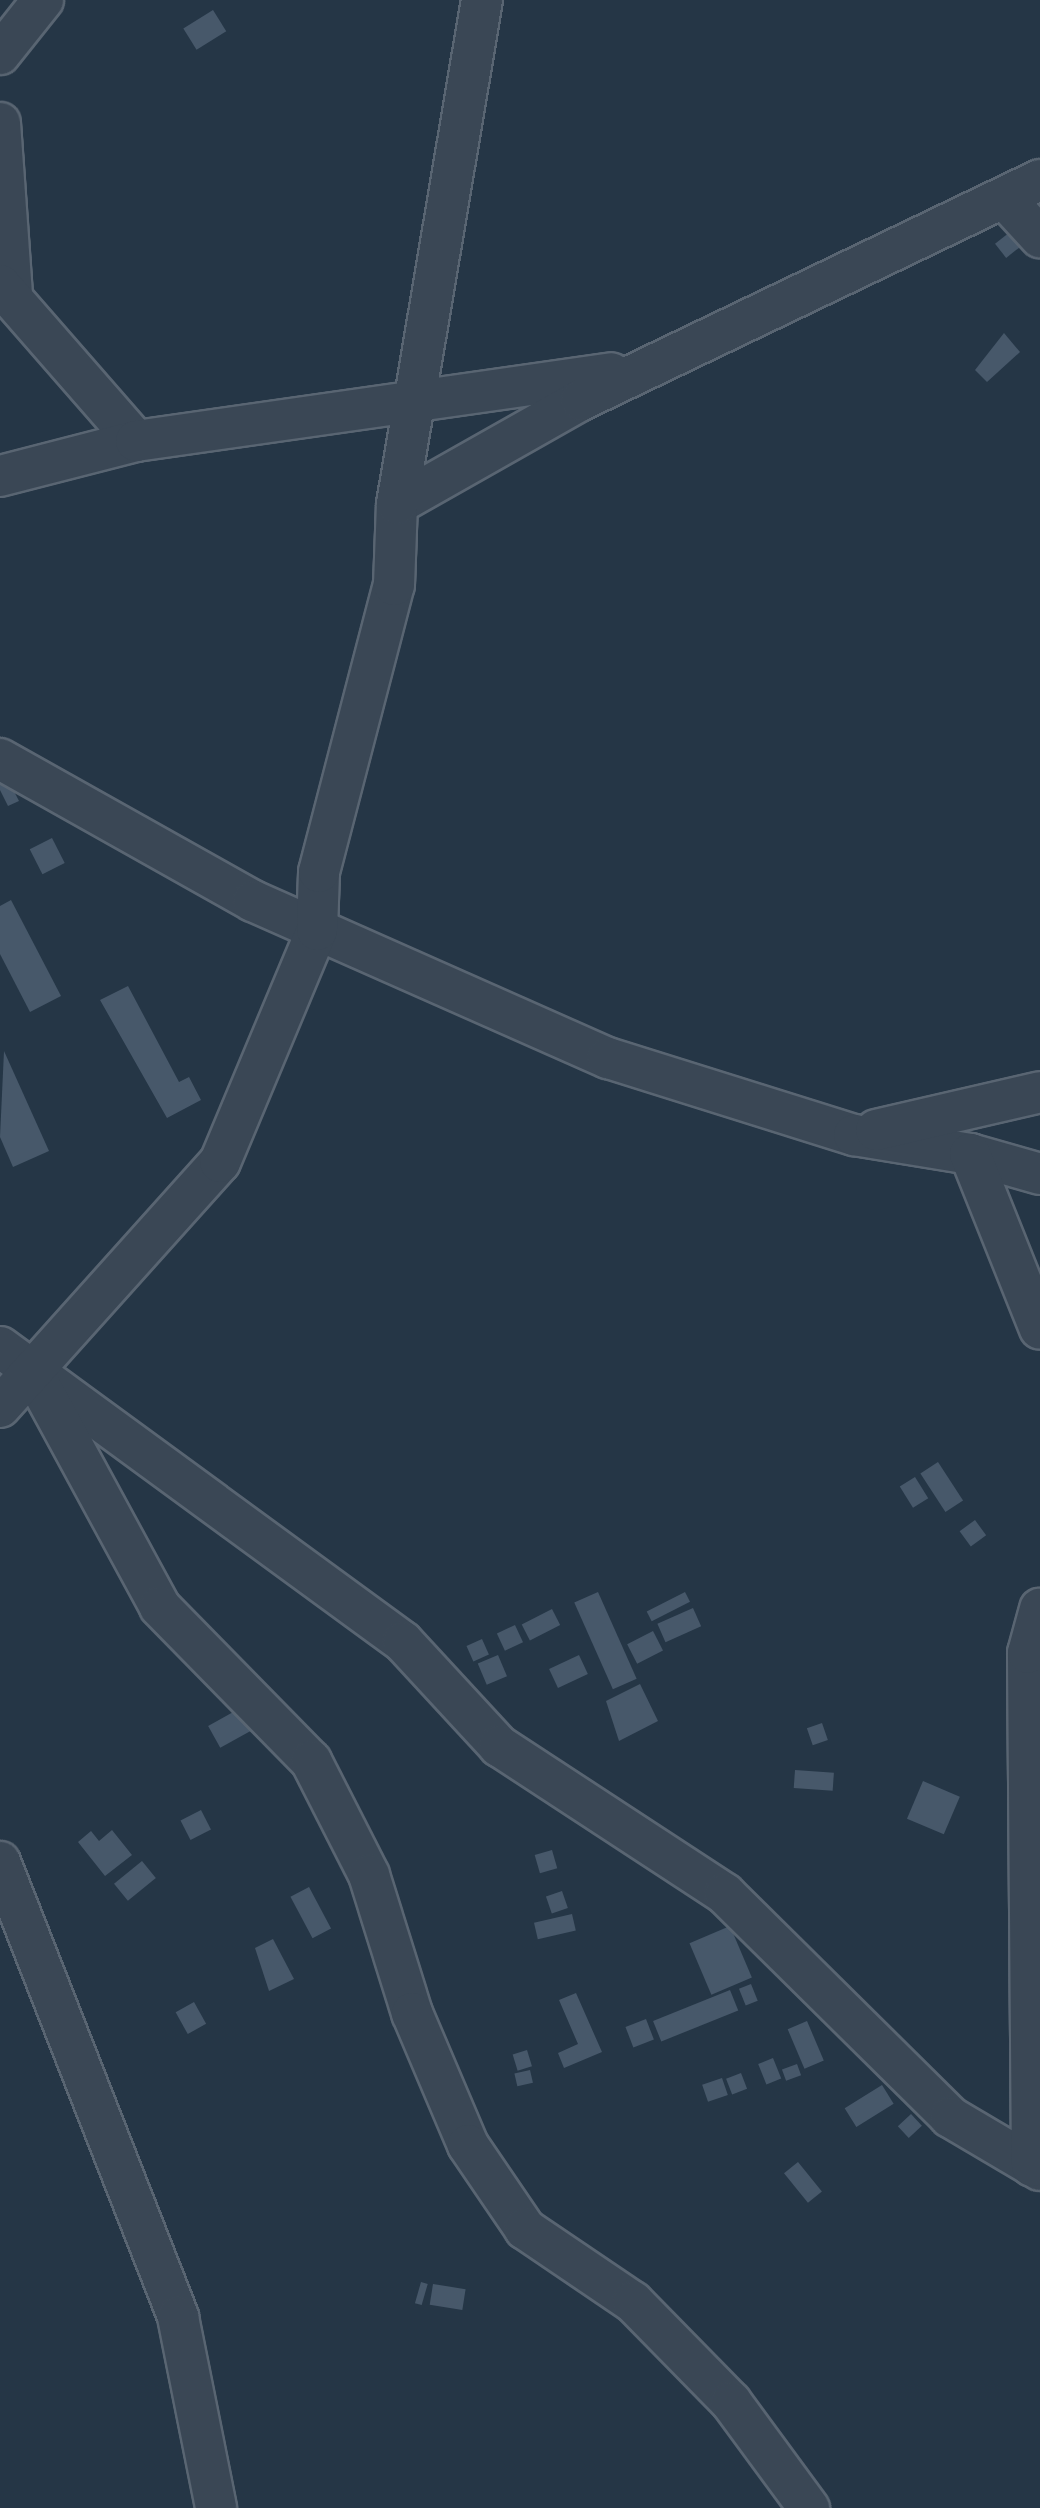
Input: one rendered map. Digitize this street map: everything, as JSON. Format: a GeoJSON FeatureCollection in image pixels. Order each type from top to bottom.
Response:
{"type":"FeatureCollection","features":[{"type":"Feature","properties":{"kind":"street"},"geometry":{"type":"LineString","coordinates":[[0,54],[43,0]]}},
{"type":"Feature","properties":{"kind":"street"},"geometry":{"type":"LineString","coordinates":[[0,1407],[220,1162],[317,930],[319,872],[394,585],[397,504],[419,400],[448,176],[482,0]]}},
{"type":"Feature","properties":{"kind":"street"},"geometry":{"type":"LineString","coordinates":[[0,123],[6,290],[136,441]]}},
{"type":"Feature","properties":{"kind":"street"},"geometry":{"type":"LineString","coordinates":[[397,504],[651,367],[1040,180]]}},
{"type":"Feature","properties":{"kind":"street"},"geometry":{"type":"LineString","coordinates":[[1005,199],[1040,237]]}},
{"type":"Feature","properties":{"kind":"street"},"geometry":{"type":"LineString","coordinates":[[0,476],[136,441],[651,367]]}},
{"type":"Feature","properties":{"kind":"street"},"geometry":{"type":"LineString","coordinates":[[0,759],[253,901],[608,1058],[854,1135],[970,1154],[1040,1174]]}},
{"type":"Feature","properties":{"kind":"street"},"geometry":{"type":"LineString","coordinates":[[854,1135],[1040,1092]]}},
{"type":"Feature","properties":{"kind":"street"},"geometry":{"type":"LineString","coordinates":[[970,1154],[1040,1329]]}},
{"type":"Feature","properties":{"kind":"street"},"geometry":{"type":"LineString","coordinates":[[0,1347],[403,1642],[499,1746],[725,1894],[950,2117],[1036,2168]]}},
{"type":"Feature","properties":{"kind":"street"},"geometry":{"type":"LineString","coordinates":[[32,1371],[160,1607],[311,1761],[369,1875],[412,2013],[468,2145],[525,2229],[633,2302],[731,2402],[809,2508]]}},
{"type":"Feature","properties":{"kind":"street"},"geometry":{"type":"LineString","coordinates":[[1036,2168],[1028,1653],[1040,1609]]}},
{"type":"Feature","properties":{"kind":"street"},"geometry":{"type":"LineString","coordinates":[[0,1862],[178,2317],[216,2508]]}},
{"type":"Feature","properties":{"kind":"building"},"geometry":{"type":"Polygon","coordinates":[[[213,10],[226,31],[197,50],[183,29],[213,10]]]}},
{"type":"Feature","properties":{"kind":"building"},"geometry":{"type":"Polygon","coordinates":[[[1010,232],[1021,246],[1006,258],[995,244],[1010,232]]]}},
{"type":"Feature","properties":{"kind":"building"},"geometry":{"type":"Polygon","coordinates":[[[1004,333],[1020,352],[987,382],[975,370],[1004,333]]]}},
{"type":"Feature","properties":{"kind":"building"},"geometry":{"type":"Polygon","coordinates":[[[0,764],[19,801],[8,806],[0,790],[0,764]]]}},
{"type":"Feature","properties":{"kind":"building"},"geometry":{"type":"Polygon","coordinates":[[[52,838],[65,863],[42,874],[30,849],[52,838]]]}},
{"type":"Feature","properties":{"kind":"building"},"geometry":{"type":"Polygon","coordinates":[[[11,900],[61,996],[30,1012],[0,954],[0,906],[11,900]]]}},
{"type":"Feature","properties":{"kind":"building"},"geometry":{"type":"Polygon","coordinates":[[[128,986],[179,1082],[189,1077],[201,1100],[167,1118],[100,1000],[128,986]]]}},
{"type":"Feature","properties":{"kind":"building"},"geometry":{"type":"Polygon","coordinates":[[[4,1051],[49,1151],[13,1167],[0,1137],[4,1051]]]}},
{"type":"Feature","properties":{"kind":"building"},"geometry":{"type":"Polygon","coordinates":[[[938,1462],[963,1501],[945,1512],[920,1473],[938,1462]]]}},
{"type":"Feature","properties":{"kind":"building"},"geometry":{"type":"Polygon","coordinates":[[[915,1477],[928,1498],[913,1508],[900,1487],[915,1477]]]}},
{"type":"Feature","properties":{"kind":"building"},"geometry":{"type":"Polygon","coordinates":[[[975,1520],[986,1535],[971,1547],[960,1531],[975,1520]]]}},
{"type":"Feature","properties":{"kind":"building"},"geometry":{"type":"Polygon","coordinates":[[[598,1592],[637,1679],[613,1689],[574,1603],[598,1592]]]}},
{"type":"Feature","properties":{"kind":"building"},"geometry":{"type":"Polygon","coordinates":[[[685,1592],[690,1602],[652,1621],[647,1612],[685,1592]]]}},
{"type":"Feature","properties":{"kind":"building"},"geometry":{"type":"Polygon","coordinates":[[[693,1608],[701,1626],[666,1642],[657,1624],[693,1608]]]}},
{"type":"Feature","properties":{"kind":"building"},"geometry":{"type":"Polygon","coordinates":[[[552,1609],[560,1625],[530,1640],[522,1624],[552,1609]]]}},
{"type":"Feature","properties":{"kind":"building"},"geometry":{"type":"Polygon","coordinates":[[[515,1625],[523,1642],[505,1651],[497,1633],[515,1625]]]}},
{"type":"Feature","properties":{"kind":"building"},"geometry":{"type":"Polygon","coordinates":[[[653,1631],[663,1651],[637,1664],[627,1644],[653,1631]]]}},
{"type":"Feature","properties":{"kind":"building"},"geometry":{"type":"Polygon","coordinates":[[[482,1639],[489,1655],[473,1661],[466,1646],[482,1639]]]}},
{"type":"Feature","properties":{"kind":"building"},"geometry":{"type":"Polygon","coordinates":[[[498,1655],[507,1676],[487,1685],[478,1664],[498,1655]]]}},
{"type":"Feature","properties":{"kind":"building"},"geometry":{"type":"Polygon","coordinates":[[[579,1655],[588,1674],[558,1688],[549,1669],[579,1655]]]}},
{"type":"Feature","properties":{"kind":"building"},"geometry":{"type":"Polygon","coordinates":[[[640,1684],[658,1721],[619,1741],[606,1701],[640,1684]]]}},
{"type":"Feature","properties":{"kind":"building"},"geometry":{"type":"Polygon","coordinates":[[[244,1706],[256,1728],[220,1748],[208,1726],[244,1706]]]}},
{"type":"Feature","properties":{"kind":"building"},"geometry":{"type":"Polygon","coordinates":[[[822,1723],[828,1740],[813,1745],[807,1728],[822,1723]]]}},
{"type":"Feature","properties":{"kind":"building"},"geometry":{"type":"Polygon","coordinates":[[[795,1770],[834,1773],[833,1791],[794,1788],[795,1770]]]}},
{"type":"Feature","properties":{"kind":"building"},"geometry":{"type":"Polygon","coordinates":[[[923,1781],[960,1797],[944,1834],[907,1819],[923,1781]]]}},
{"type":"Feature","properties":{"kind":"building"},"geometry":{"type":"Polygon","coordinates":[[[201,1810],[211,1830],[190,1840],[181,1820],[201,1810]]]}},
{"type":"Feature","properties":{"kind":"building"},"geometry":{"type":"Polygon","coordinates":[[[112,1830],[132,1855],[105,1876],[78,1842],[91,1831],[99,1841],[112,1830]]]}},
{"type":"Feature","properties":{"kind":"building"},"geometry":{"type":"Polygon","coordinates":[[[552,1850],[557,1868],[540,1873],[535,1855],[552,1850]]]}},
{"type":"Feature","properties":{"kind":"building"},"geometry":{"type":"Polygon","coordinates":[[[142,1861],[156,1878],[128,1901],[114,1884],[142,1861]]]}},
{"type":"Feature","properties":{"kind":"building"},"geometry":{"type":"Polygon","coordinates":[[[309,1887],[331,1928],[313,1938],[290,1897],[309,1887]]]}},
{"type":"Feature","properties":{"kind":"building"},"geometry":{"type":"Polygon","coordinates":[[[562,1891],[568,1908],[552,1914],[546,1897],[562,1891]]]}},
{"type":"Feature","properties":{"kind":"building"},"geometry":{"type":"Polygon","coordinates":[[[572,1914],[576,1931],[538,1939],[534,1923],[572,1914]]]}},
{"type":"Feature","properties":{"kind":"building"},"geometry":{"type":"Polygon","coordinates":[[[730,1926],[752,1978],[711,1995],[689,1943],[730,1926]]]}},
{"type":"Feature","properties":{"kind":"building"},"geometry":{"type":"Polygon","coordinates":[[[273,1939],[294,1979],[269,1991],[255,1948],[273,1939]]]}},
{"type":"Feature","properties":{"kind":"building"},"geometry":{"type":"Polygon","coordinates":[[[751,1984],[758,2001],[746,2006],[739,1989],[751,1984]]]}},
{"type":"Feature","properties":{"kind":"building"},"geometry":{"type":"Polygon","coordinates":[[[730,1990],[738,2010],[661,2041],[653,2021],[730,1990]]]}},
{"type":"Feature","properties":{"kind":"building"},"geometry":{"type":"Polygon","coordinates":[[[576,1993],[602,2052],[564,2068],[558,2053],[578,2044],[559,2000],[576,1993]]]}},
{"type":"Feature","properties":{"kind":"building"},"geometry":{"type":"Polygon","coordinates":[[[194,2002],[206,2024],[188,2034],[176,2012],[194,2002]]]}},
{"type":"Feature","properties":{"kind":"building"},"geometry":{"type":"Polygon","coordinates":[[[646,2019],[654,2040],[633,2047],[625,2027],[646,2019]]]}},
{"type":"Feature","properties":{"kind":"building"},"geometry":{"type":"Polygon","coordinates":[[[807,2021],[824,2061],[804,2069],[788,2029],[807,2021]]]}},
{"type":"Feature","properties":{"kind":"building"},"geometry":{"type":"Polygon","coordinates":[[[527,2050],[532,2066],[518,2071],[513,2054],[527,2050]]]}},
{"type":"Feature","properties":{"kind":"building"},"geometry":{"type":"Polygon","coordinates":[[[773,2058],[781,2078],[766,2084],[758,2064],[773,2058]]]}},
{"type":"Feature","properties":{"kind":"building"},"geometry":{"type":"Polygon","coordinates":[[[797,2064],[801,2075],[786,2081],[782,2069],[797,2064]]]}},
{"type":"Feature","properties":{"kind":"building"},"geometry":{"type":"Polygon","coordinates":[[[530,2070],[533,2083],[517,2086],[514,2074],[530,2070]]]}},
{"type":"Feature","properties":{"kind":"building"},"geometry":{"type":"Polygon","coordinates":[[[741,2073],[747,2089],[732,2095],[726,2079],[741,2073]]]}},
{"type":"Feature","properties":{"kind":"building"},"geometry":{"type":"Polygon","coordinates":[[[722,2078],[728,2095],[708,2102],[702,2085],[722,2078]]]}},
{"type":"Feature","properties":{"kind":"building"},"geometry":{"type":"Polygon","coordinates":[[[882,2085],[894,2104],[856,2127],[845,2108],[882,2085]]]}},
{"type":"Feature","properties":{"kind":"building"},"geometry":{"type":"Polygon","coordinates":[[[911,2114],[922,2126],[909,2138],[898,2126],[911,2114]]]}},
{"type":"Feature","properties":{"kind":"building"},"geometry":{"type":"Polygon","coordinates":[[[798,2162],[822,2192],[808,2203],[784,2173],[798,2162]]]}},
{"type":"Feature","properties":{"kind":"building"},"geometry":{"type":"Polygon","coordinates":[[[421,2282],[428,2284],[422,2305],[415,2303],[421,2282]]]}},
{"type":"Feature","properties":{"kind":"building"},"geometry":{"type":"Polygon","coordinates":[[[433,2284],[466,2289],[462,2310],[430,2305],[433,2284]]]}}]}
